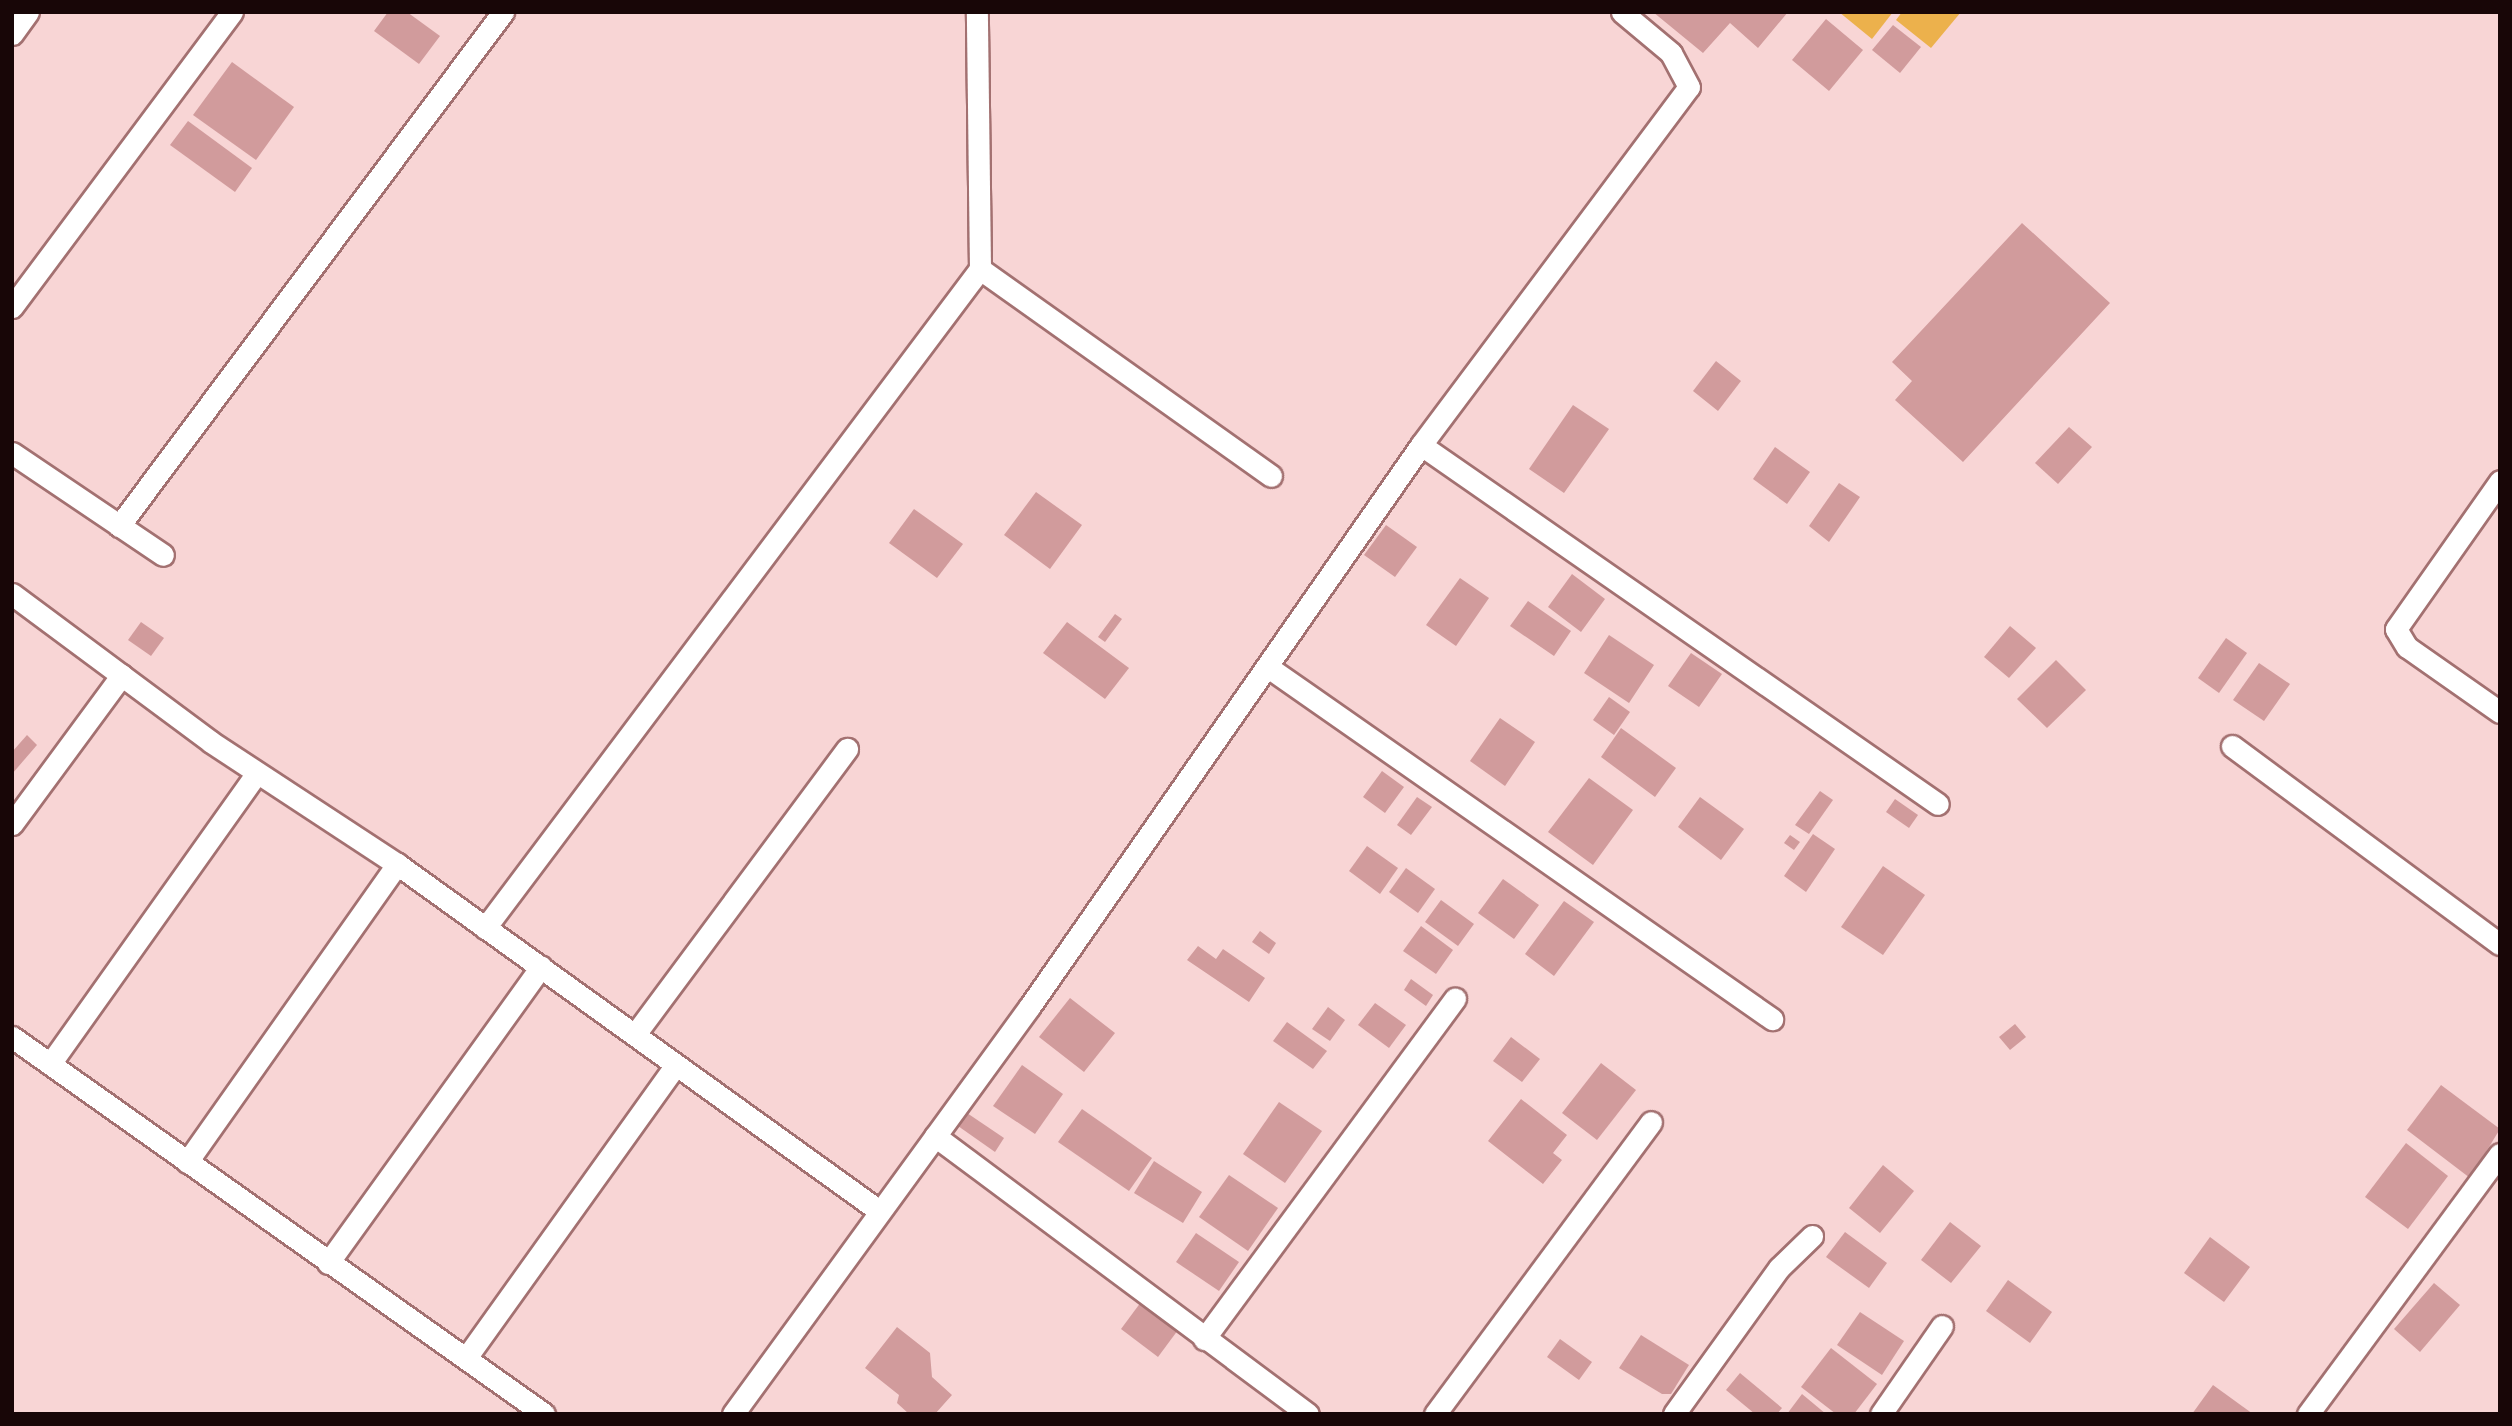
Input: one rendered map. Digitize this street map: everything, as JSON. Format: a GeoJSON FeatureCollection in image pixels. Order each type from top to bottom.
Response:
{"type":"FeatureCollection","features":[{"type":"Feature","properties":{"kind":"street"},"geometry":{"type":"LineString","coordinates":[[12,33],[28,12]]}},
{"type":"Feature","properties":{"kind":"street"},"geometry":{"type":"LineString","coordinates":[[12,307],[232,12]]}},
{"type":"Feature","properties":{"kind":"street"},"geometry":{"type":"LineString","coordinates":[[119,526],[503,12]]}},
{"type":"Feature","properties":{"kind":"street"},"geometry":{"type":"LineString","coordinates":[[485,928],[980,269],[976,12]]}},
{"type":"Feature","properties":{"kind":"street"},"geometry":{"type":"LineString","coordinates":[[733,1414],[878,1210],[935,1136],[1268,667],[1421,445],[1689,87],[1671,52],[1622,12]]}},
{"type":"Feature","properties":{"kind":"street"},"geometry":{"type":"LineString","coordinates":[[980,269],[1271,475]]}},
{"type":"Feature","properties":{"kind":"street"},"geometry":{"type":"LineString","coordinates":[[1421,445],[1938,804]]}},
{"type":"Feature","properties":{"kind":"street"},"geometry":{"type":"LineString","coordinates":[[12,453],[163,555]]}},
{"type":"Feature","properties":{"kind":"street"},"geometry":{"type":"LineString","coordinates":[[2500,481],[2408,607],[2396,634],[2500,712]]}},
{"type":"Feature","properties":{"kind":"street"},"geometry":{"type":"LineString","coordinates":[[12,594],[257,773],[397,864],[636,1033],[674,1067],[878,1210]]}},
{"type":"Feature","properties":{"kind":"street"},"geometry":{"type":"LineString","coordinates":[[1268,667],[1772,1019]]}},
{"type":"Feature","properties":{"kind":"street"},"geometry":{"type":"LineString","coordinates":[[12,824],[122,675]]}},
{"type":"Feature","properties":{"kind":"street"},"geometry":{"type":"LineString","coordinates":[[2232,746],[2500,944]]}},
{"type":"Feature","properties":{"kind":"street"},"geometry":{"type":"LineString","coordinates":[[636,1033],[847,748]]}},
{"type":"Feature","properties":{"kind":"street"},"geometry":{"type":"LineString","coordinates":[[50,1064],[257,773]]}},
{"type":"Feature","properties":{"kind":"street"},"geometry":{"type":"LineString","coordinates":[[187,1162],[397,864]]}},
{"type":"Feature","properties":{"kind":"street"},"geometry":{"type":"LineString","coordinates":[[328,1263],[541,967]]}},
{"type":"Feature","properties":{"kind":"street"},"geometry":{"type":"LineString","coordinates":[[1204,1339],[1455,998]]}},
{"type":"Feature","properties":{"kind":"street"},"geometry":{"type":"LineString","coordinates":[[12,1038],[544,1414]]}},
{"type":"Feature","properties":{"kind":"street"},"geometry":{"type":"LineString","coordinates":[[466,1358],[674,1067]]}},
{"type":"Feature","properties":{"kind":"street"},"geometry":{"type":"LineString","coordinates":[[1435,1414],[1651,1122]]}},
{"type":"Feature","properties":{"kind":"street"},"geometry":{"type":"LineString","coordinates":[[935,1136],[1308,1414]]}},
{"type":"Feature","properties":{"kind":"street"},"geometry":{"type":"LineString","coordinates":[[2316,1411],[2500,1154]]}},
{"type":"Feature","properties":{"kind":"street"},"geometry":{"type":"LineString","coordinates":[[1674,1414],[1779,1268],[1812,1236]]}},
{"type":"Feature","properties":{"kind":"street"},"geometry":{"type":"LineString","coordinates":[[1881,1414],[1942,1326]]}},
{"type":"Feature","properties":{"kind":"shaded area"},"geometry":{"type":"Polygon","coordinates":[[[1839,12],[1893,12],[1872,39],[1839,12]]]}},
{"type":"Feature","properties":{"kind":"shaded area"},"geometry":{"type":"Polygon","coordinates":[[[1902,12],[1961,12],[1931,48],[1896,20],[1902,12]]]}},
{"type":"Feature","properties":{"kind":"building"},"geometry":{"type":"Polygon","coordinates":[[[388,12],[407,12],[440,36],[419,64],[374,31],[388,12]]]}},
{"type":"Feature","properties":{"kind":"building"},"geometry":{"type":"Polygon","coordinates":[[[1653,12],[1788,12],[1758,48],[1730,23],[1703,53],[1653,12]]]}},
{"type":"Feature","properties":{"kind":"building"},"geometry":{"type":"Polygon","coordinates":[[[1826,19],[1863,50],[1829,91],[1792,60],[1826,19]]]}},
{"type":"Feature","properties":{"kind":"building"},"geometry":{"type":"Polygon","coordinates":[[[1893,25],[1921,47],[1900,73],[1872,50],[1893,25]]]}},
{"type":"Feature","properties":{"kind":"building"},"geometry":{"type":"Polygon","coordinates":[[[232,62],[294,107],[256,160],[193,115],[232,62]]]}},
{"type":"Feature","properties":{"kind":"building"},"geometry":{"type":"Polygon","coordinates":[[[188,121],[252,168],[235,192],[170,145],[188,121]]]}},
{"type":"Feature","properties":{"kind":"building"},"geometry":{"type":"Polygon","coordinates":[[[2022,223],[2110,303],[1963,462],[1895,400],[1912,381],[1892,362],[2022,223]]]}},
{"type":"Feature","properties":{"kind":"building"},"geometry":{"type":"Polygon","coordinates":[[[1716,361],[1741,381],[1718,411],[1693,391],[1716,361]]]}},
{"type":"Feature","properties":{"kind":"building"},"geometry":{"type":"Polygon","coordinates":[[[1573,405],[1609,429],[1564,493],[1529,469],[1573,405]]]}},
{"type":"Feature","properties":{"kind":"building"},"geometry":{"type":"Polygon","coordinates":[[[2069,427],[2092,447],[2058,484],[2035,463],[2069,427]]]}},
{"type":"Feature","properties":{"kind":"building"},"geometry":{"type":"Polygon","coordinates":[[[1775,447],[1810,472],[1787,504],[1753,479],[1775,447]]]}},
{"type":"Feature","properties":{"kind":"building"},"geometry":{"type":"Polygon","coordinates":[[[1839,483],[1860,497],[1829,542],[1809,526],[1839,483]]]}},
{"type":"Feature","properties":{"kind":"building"},"geometry":{"type":"Polygon","coordinates":[[[1036,492],[1082,525],[1050,569],[1004,535],[1036,492]]]}},
{"type":"Feature","properties":{"kind":"building"},"geometry":{"type":"Polygon","coordinates":[[[914,509],[963,544],[937,578],[889,543],[914,509]]]}},
{"type":"Feature","properties":{"kind":"building"},"geometry":{"type":"Polygon","coordinates":[[[1386,525],[1417,547],[1395,577],[1364,555],[1386,525]]]}},
{"type":"Feature","properties":{"kind":"building"},"geometry":{"type":"Polygon","coordinates":[[[1572,574],[1605,599],[1581,632],[1548,607],[1572,574]]]}},
{"type":"Feature","properties":{"kind":"building"},"geometry":{"type":"Polygon","coordinates":[[[1460,578],[1489,598],[1456,646],[1426,625],[1460,578]]]}},
{"type":"Feature","properties":{"kind":"building"},"geometry":{"type":"Polygon","coordinates":[[[1528,601],[1571,631],[1554,656],[1510,626],[1528,601]]]}},
{"type":"Feature","properties":{"kind":"building"},"geometry":{"type":"Polygon","coordinates":[[[1115,614],[1122,619],[1105,642],[1098,637],[1115,614]]]}},
{"type":"Feature","properties":{"kind":"building"},"geometry":{"type":"Polygon","coordinates":[[[141,622],[164,638],[151,656],[128,640],[141,622]]]}},
{"type":"Feature","properties":{"kind":"building"},"geometry":{"type":"Polygon","coordinates":[[[1067,622],[1129,668],[1105,699],[1043,653],[1067,622]]]}},
{"type":"Feature","properties":{"kind":"building"},"geometry":{"type":"Polygon","coordinates":[[[2010,626],[2036,648],[2009,678],[1984,657],[2010,626]]]}},
{"type":"Feature","properties":{"kind":"building"},"geometry":{"type":"Polygon","coordinates":[[[1609,635],[1654,665],[1629,703],[1584,673],[1609,635]]]}},
{"type":"Feature","properties":{"kind":"building"},"geometry":{"type":"Polygon","coordinates":[[[2226,638],[2247,653],[2219,693],[2198,678],[2226,638]]]}},
{"type":"Feature","properties":{"kind":"building"},"geometry":{"type":"Polygon","coordinates":[[[1691,653],[1722,674],[1699,707],[1668,686],[1691,653]]]}},
{"type":"Feature","properties":{"kind":"building"},"geometry":{"type":"Polygon","coordinates":[[[2056,660],[2086,690],[2047,728],[2017,699],[2056,660]]]}},
{"type":"Feature","properties":{"kind":"building"},"geometry":{"type":"Polygon","coordinates":[[[2259,663],[2290,684],[2264,721],[2233,700],[2259,663]]]}},
{"type":"Feature","properties":{"kind":"building"},"geometry":{"type":"Polygon","coordinates":[[[1609,697],[1630,712],[1614,735],[1593,720],[1609,697]]]}},
{"type":"Feature","properties":{"kind":"building"},"geometry":{"type":"Polygon","coordinates":[[[1500,718],[1535,742],[1505,786],[1470,761],[1500,718]]]}},
{"type":"Feature","properties":{"kind":"building"},"geometry":{"type":"Polygon","coordinates":[[[1621,728],[1676,768],[1655,797],[1601,757],[1621,728]]]}},
{"type":"Feature","properties":{"kind":"building"},"geometry":{"type":"Polygon","coordinates":[[[27,735],[37,745],[12,774],[12,752],[27,735]]]}},
{"type":"Feature","properties":{"kind":"building"},"geometry":{"type":"Polygon","coordinates":[[[1382,771],[1404,787],[1385,813],[1363,797],[1382,771]]]}},
{"type":"Feature","properties":{"kind":"building"},"geometry":{"type":"Polygon","coordinates":[[[1589,778],[1633,810],[1593,865],[1548,832],[1589,778]]]}},
{"type":"Feature","properties":{"kind":"building"},"geometry":{"type":"Polygon","coordinates":[[[1820,791],[1833,800],[1809,834],[1795,825],[1820,791]]]}},
{"type":"Feature","properties":{"kind":"building"},"geometry":{"type":"Polygon","coordinates":[[[1417,797],[1432,807],[1411,835],[1397,825],[1417,797]]]}},
{"type":"Feature","properties":{"kind":"building"},"geometry":{"type":"Polygon","coordinates":[[[1700,797],[1744,829],[1721,860],[1678,827],[1700,797]]]}},
{"type":"Feature","properties":{"kind":"building"},"geometry":{"type":"Polygon","coordinates":[[[1895,799],[1918,815],[1909,828],[1886,812],[1895,799]]]}},
{"type":"Feature","properties":{"kind":"building"},"geometry":{"type":"Polygon","coordinates":[[[1813,834],[1835,849],[1806,892],[1784,876],[1813,834]]]}},
{"type":"Feature","properties":{"kind":"building"},"geometry":{"type":"Polygon","coordinates":[[[1790,835],[1800,842],[1794,850],[1784,843],[1790,835]]]}},
{"type":"Feature","properties":{"kind":"building"},"geometry":{"type":"Polygon","coordinates":[[[1367,846],[1398,868],[1380,894],[1349,871],[1367,846]]]}},
{"type":"Feature","properties":{"kind":"building"},"geometry":{"type":"Polygon","coordinates":[[[1883,866],[1925,895],[1883,955],[1841,927],[1883,866]]]}},
{"type":"Feature","properties":{"kind":"building"},"geometry":{"type":"Polygon","coordinates":[[[1406,868],[1435,889],[1418,913],[1389,892],[1406,868]]]}},
{"type":"Feature","properties":{"kind":"building"},"geometry":{"type":"Polygon","coordinates":[[[1503,879],[1539,905],[1514,939],[1478,913],[1503,879]]]}},
{"type":"Feature","properties":{"kind":"building"},"geometry":{"type":"Polygon","coordinates":[[[1441,900],[1474,924],[1458,946],[1425,922],[1441,900]]]}},
{"type":"Feature","properties":{"kind":"building"},"geometry":{"type":"Polygon","coordinates":[[[1564,901],[1594,922],[1554,976],[1525,954],[1564,901]]]}},
{"type":"Feature","properties":{"kind":"building"},"geometry":{"type":"Polygon","coordinates":[[[1421,926],[1453,950],[1436,974],[1403,951],[1421,926]]]}},
{"type":"Feature","properties":{"kind":"building"},"geometry":{"type":"Polygon","coordinates":[[[1260,931],[1276,943],[1269,954],[1252,942],[1260,931]]]}},
{"type":"Feature","properties":{"kind":"building"},"geometry":{"type":"Polygon","coordinates":[[[1198,946],[1216,959],[1223,949],[1265,978],[1249,1002],[1187,960],[1198,946]]]}},
{"type":"Feature","properties":{"kind":"building"},"geometry":{"type":"Polygon","coordinates":[[[1411,979],[1433,995],[1426,1006],[1404,990],[1411,979]]]}},
{"type":"Feature","properties":{"kind":"building"},"geometry":{"type":"Polygon","coordinates":[[[1070,998],[1115,1033],[1084,1072],[1039,1037],[1070,998]]]}},
{"type":"Feature","properties":{"kind":"building"},"geometry":{"type":"Polygon","coordinates":[[[1375,1003],[1406,1025],[1389,1048],[1358,1025],[1375,1003]]]}},
{"type":"Feature","properties":{"kind":"building"},"geometry":{"type":"Polygon","coordinates":[[[1328,1007],[1345,1020],[1330,1041],[1312,1029],[1328,1007]]]}},
{"type":"Feature","properties":{"kind":"building"},"geometry":{"type":"Polygon","coordinates":[[[1287,1022],[1327,1051],[1313,1069],[1273,1041],[1287,1022]]]}},
{"type":"Feature","properties":{"kind":"building"},"geometry":{"type":"Polygon","coordinates":[[[2015,1024],[2026,1037],[2010,1050],[1999,1037],[2015,1024]]]}},
{"type":"Feature","properties":{"kind":"building"},"geometry":{"type":"Polygon","coordinates":[[[1511,1037],[1540,1059],[1522,1082],[1493,1061],[1511,1037]]]}},
{"type":"Feature","properties":{"kind":"building"},"geometry":{"type":"Polygon","coordinates":[[[1601,1063],[1636,1090],[1597,1140],[1562,1113],[1601,1063]]]}},
{"type":"Feature","properties":{"kind":"building"},"geometry":{"type":"Polygon","coordinates":[[[1022,1065],[1063,1094],[1035,1134],[993,1106],[1022,1065]]]}},
{"type":"Feature","properties":{"kind":"building"},"geometry":{"type":"Polygon","coordinates":[[[2441,1085],[2500,1129],[2470,1178],[2407,1130],[2441,1085]]]}},
{"type":"Feature","properties":{"kind":"building"},"geometry":{"type":"Polygon","coordinates":[[[1521,1099],[1567,1135],[1553,1153],[1562,1160],[1543,1184],[1488,1141],[1521,1099]]]}},
{"type":"Feature","properties":{"kind":"building"},"geometry":{"type":"Polygon","coordinates":[[[1279,1102],[1322,1131],[1285,1183],[1243,1154],[1279,1102]]]}},
{"type":"Feature","properties":{"kind":"building"},"geometry":{"type":"Polygon","coordinates":[[[1082,1109],[1152,1158],[1129,1191],[1058,1142],[1082,1109]]]}},
{"type":"Feature","properties":{"kind":"building"},"geometry":{"type":"Polygon","coordinates":[[[967,1113],[1004,1138],[995,1152],[958,1126],[967,1113]]]}},
{"type":"Feature","properties":{"kind":"building"},"geometry":{"type":"Polygon","coordinates":[[[2406,1143],[2448,1176],[2408,1229],[2365,1197],[2406,1143]]]}},
{"type":"Feature","properties":{"kind":"building"},"geometry":{"type":"Polygon","coordinates":[[[1154,1161],[1202,1192],[1183,1223],[1134,1193],[1154,1161]]]}},
{"type":"Feature","properties":{"kind":"building"},"geometry":{"type":"Polygon","coordinates":[[[1883,1165],[1914,1191],[1880,1233],[1849,1208],[1883,1165]]]}},
{"type":"Feature","properties":{"kind":"building"},"geometry":{"type":"Polygon","coordinates":[[[1229,1175],[1278,1208],[1248,1251],[1199,1217],[1229,1175]]]}},
{"type":"Feature","properties":{"kind":"building"},"geometry":{"type":"Polygon","coordinates":[[[1950,1222],[1981,1246],[1951,1283],[1921,1260],[1950,1222]]]}},
{"type":"Feature","properties":{"kind":"building"},"geometry":{"type":"Polygon","coordinates":[[[1845,1232],[1887,1263],[1869,1288],[1826,1257],[1845,1232]]]}},
{"type":"Feature","properties":{"kind":"building"},"geometry":{"type":"Polygon","coordinates":[[[1196,1233],[1239,1262],[1219,1291],[1176,1262],[1196,1233]]]}},
{"type":"Feature","properties":{"kind":"building"},"geometry":{"type":"Polygon","coordinates":[[[2210,1237],[2250,1267],[2224,1302],[2184,1273],[2210,1237]]]}},
{"type":"Feature","properties":{"kind":"building"},"geometry":{"type":"Polygon","coordinates":[[[2008,1280],[2052,1312],[2030,1343],[1986,1311],[2008,1280]]]}},
{"type":"Feature","properties":{"kind":"building"},"geometry":{"type":"Polygon","coordinates":[[[2434,1283],[2460,1305],[2420,1352],[2394,1329],[2434,1283]]]}},
{"type":"Feature","properties":{"kind":"building"},"geometry":{"type":"Polygon","coordinates":[[[1141,1302],[1178,1330],[1158,1357],[1121,1329],[1141,1302]]]}},
{"type":"Feature","properties":{"kind":"building"},"geometry":{"type":"Polygon","coordinates":[[[1860,1312],[1904,1341],[1882,1375],[1837,1345],[1860,1312]]]}},
{"type":"Feature","properties":{"kind":"building"},"geometry":{"type":"Polygon","coordinates":[[[897,1327],[930,1353],[932,1377],[952,1395],[935,1414],[909,1414],[897,1403],[899,1395],[865,1368],[897,1327]]]}},
{"type":"Feature","properties":{"kind":"building"},"geometry":{"type":"Polygon","coordinates":[[[1641,1335],[1689,1365],[1671,1394],[1662,1394],[1619,1368],[1641,1335]]]}},
{"type":"Feature","properties":{"kind":"building"},"geometry":{"type":"Polygon","coordinates":[[[1560,1339],[1592,1362],[1579,1380],[1547,1357],[1560,1339]]]}},
{"type":"Feature","properties":{"kind":"building"},"geometry":{"type":"Polygon","coordinates":[[[1831,1348],[1877,1384],[1854,1414],[1836,1414],[1801,1387],[1831,1348]]]}},
{"type":"Feature","properties":{"kind":"building"},"geometry":{"type":"Polygon","coordinates":[[[1740,1373],[1782,1408],[1777,1414],[1755,1414],[1726,1390],[1740,1373]]]}},
{"type":"Feature","properties":{"kind":"building"},"geometry":{"type":"Polygon","coordinates":[[[2213,1385],[2253,1414],[2192,1414],[2213,1385]]]}},
{"type":"Feature","properties":{"kind":"building"},"geometry":{"type":"Polygon","coordinates":[[[1802,1394],[1826,1414],[1787,1414],[1802,1394]]]}}]}
